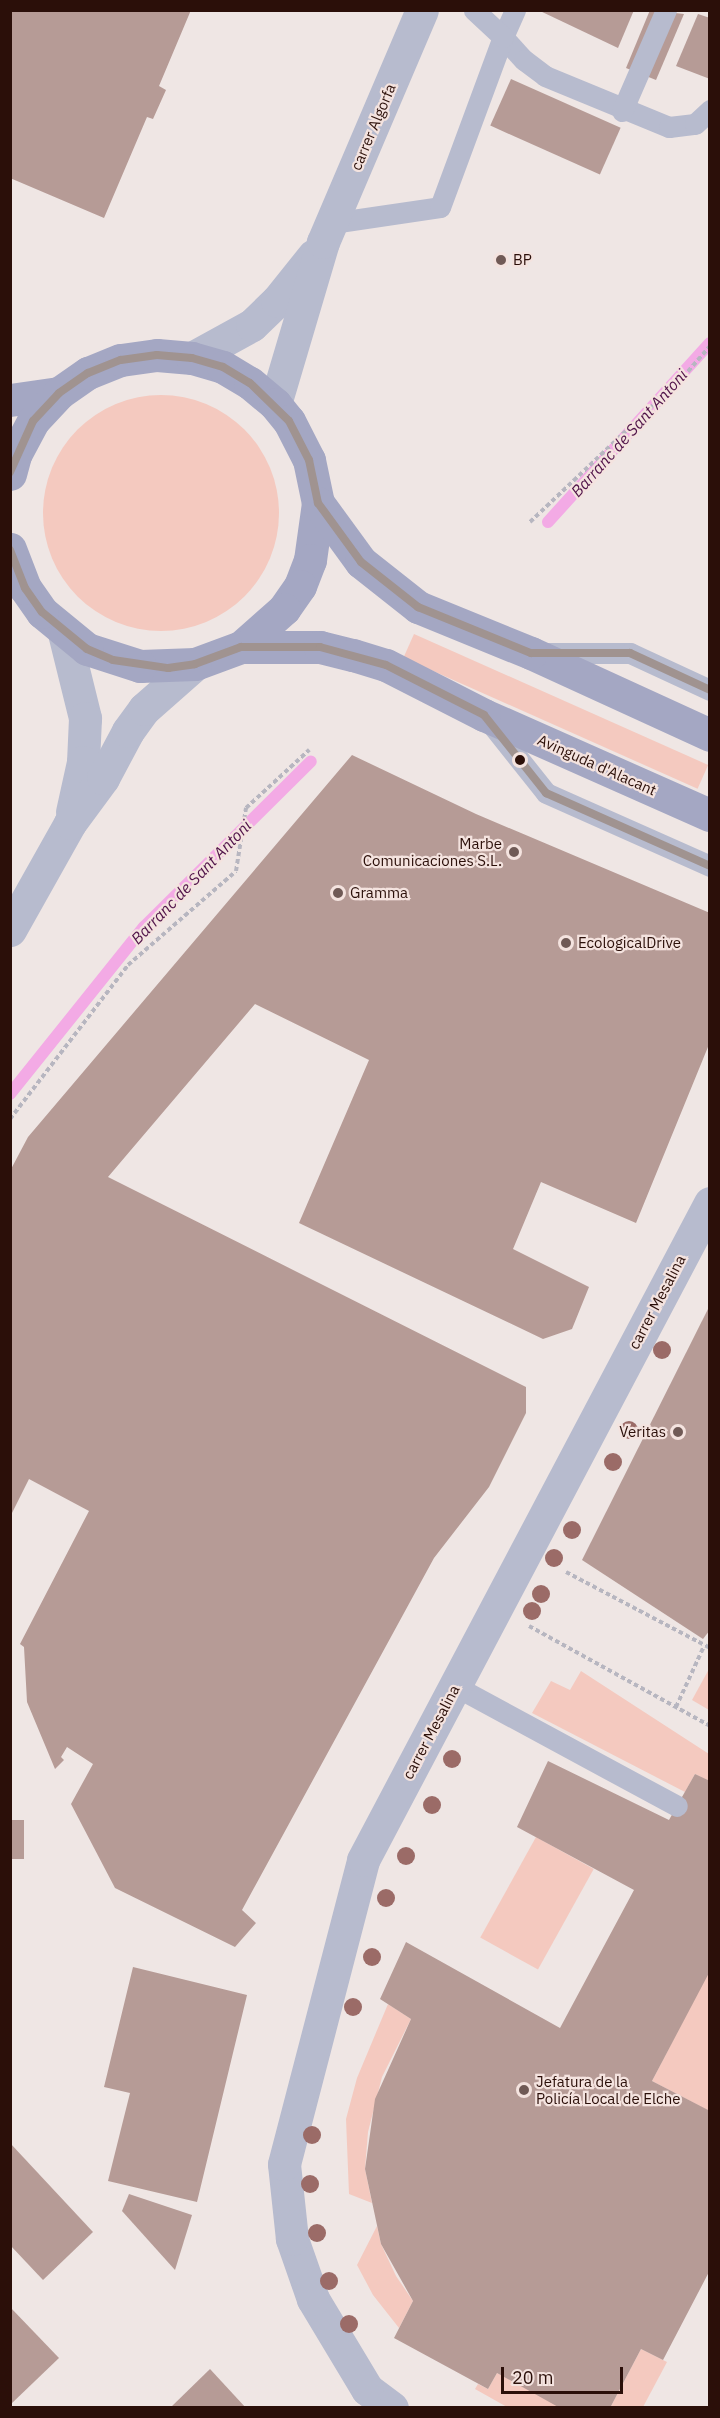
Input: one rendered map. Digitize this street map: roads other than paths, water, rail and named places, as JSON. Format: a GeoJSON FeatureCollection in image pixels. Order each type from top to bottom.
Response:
{"type":"FeatureCollection","features":[{"type":"Feature","properties":{"kind":"highway"},"geometry":{"type":"LineString","coordinates":[[10,474],[15,455],[33,421],[59,393],[88,373],[121,360],[157,355],[192,358],[223,368],[250,383],[275,404],[289,421],[309,460],[318,503],[317,532],[300,586],[264,630],[241,646],[195,664],[168,668],[113,660],[64,633],[25,588],[10,549]]}},
{"type":"Feature","properties":{"kind":"highway"},"geometry":{"type":"LineString","coordinates":[[10,400],[59,393]]}},
{"type":"Feature","properties":{"kind":"highway"},"geometry":{"type":"LineString","coordinates":[[318,503],[361,562],[418,608],[531,653],[710,735]]}},
{"type":"Feature","properties":{"kind":"highway","name":"Avinguda d'Alacant"},"geometry":{"type":"LineString","coordinates":[[241,646],[320,647],[386,665],[484,715],[710,815]]}},
{"type":"Feature","properties":{"kind":"street","name":"carrer Algorfa"},"geometry":{"type":"LineString","coordinates":[[275,404],[327,233],[422,10]]}},
{"type":"Feature","properties":{"kind":"street","name":"carrer Algorfa"},"geometry":{"type":"LineString","coordinates":[[192,358],[252,325],[277,302],[327,233]]}},
{"type":"Feature","properties":{"kind":"street"},"geometry":{"type":"LineString","coordinates":[[64,633],[85,718],[83,762],[70,823]]}},
{"type":"Feature","properties":{"kind":"street"},"geometry":{"type":"LineString","coordinates":[[10,930],[70,823],[103,778],[144,709],[195,664]]}},
{"type":"Feature","properties":{"kind":"street","name":"carrer Mesalina"},"geometry":{"type":"LineString","coordinates":[[392,2408],[367,2389],[313,2299],[292,2238],[284,2164],[363,1860],[710,1203]]}},
{"type":"Feature","properties":{"kind":"lane"},"geometry":{"type":"LineString","coordinates":[[474,10],[545,76],[622,111],[669,127],[695,123],[710,110]]}},
{"type":"Feature","properties":{"kind":"lane"},"geometry":{"type":"LineString","coordinates":[[327,233],[440,207],[515,10]]}},
{"type":"Feature","properties":{"kind":"lane"},"geometry":{"type":"LineString","coordinates":[[622,111],[666,10]]}},
{"type":"Feature","properties":{"kind":"lane"},"geometry":{"type":"LineString","coordinates":[[531,653],[630,653],[710,690]]}},
{"type":"Feature","properties":{"kind":"lane","name":"Avinguda d'Alacant"},"geometry":{"type":"LineString","coordinates":[[484,715],[546,793],[710,866]]}},
{"type":"Feature","properties":{"kind":"lane"},"geometry":{"type":"LineString","coordinates":[[455,1686],[677,1806]]}},
{"type":"Feature","properties":{"kind":"waterway","name":"Barranc de Sant Antoni"},"geometry":{"type":"LineString","coordinates":[[548,522],[710,343]]}},
{"type":"Feature","properties":{"kind":"waterway","name":"Barranc de Sant Antoni"},"geometry":{"type":"LineString","coordinates":[[10,1094],[144,927],[311,761]]}},
{"type":"Feature","properties":{"kind":"place","name":"BP"},"geometry":{"type":"Point","coordinates":[501,260]}},
{"type":"Feature","properties":{"kind":"place","name":"Marbe Comunicaciones S.L."},"geometry":{"type":"Point","coordinates":[514,852]}},
{"type":"Feature","properties":{"kind":"place","name":"Gramma"},"geometry":{"type":"Point","coordinates":[338,893]}},
{"type":"Feature","properties":{"kind":"place","name":"EcologicalDrive"},"geometry":{"type":"Point","coordinates":[566,943]}},
{"type":"Feature","properties":{"kind":"place","name":"Veritas"},"geometry":{"type":"Point","coordinates":[678,1432]}},
{"type":"Feature","properties":{"kind":"place","name":"Jefatura de la Policía Local de Elche"},"geometry":{"type":"Point","coordinates":[524,2090]}}]}
